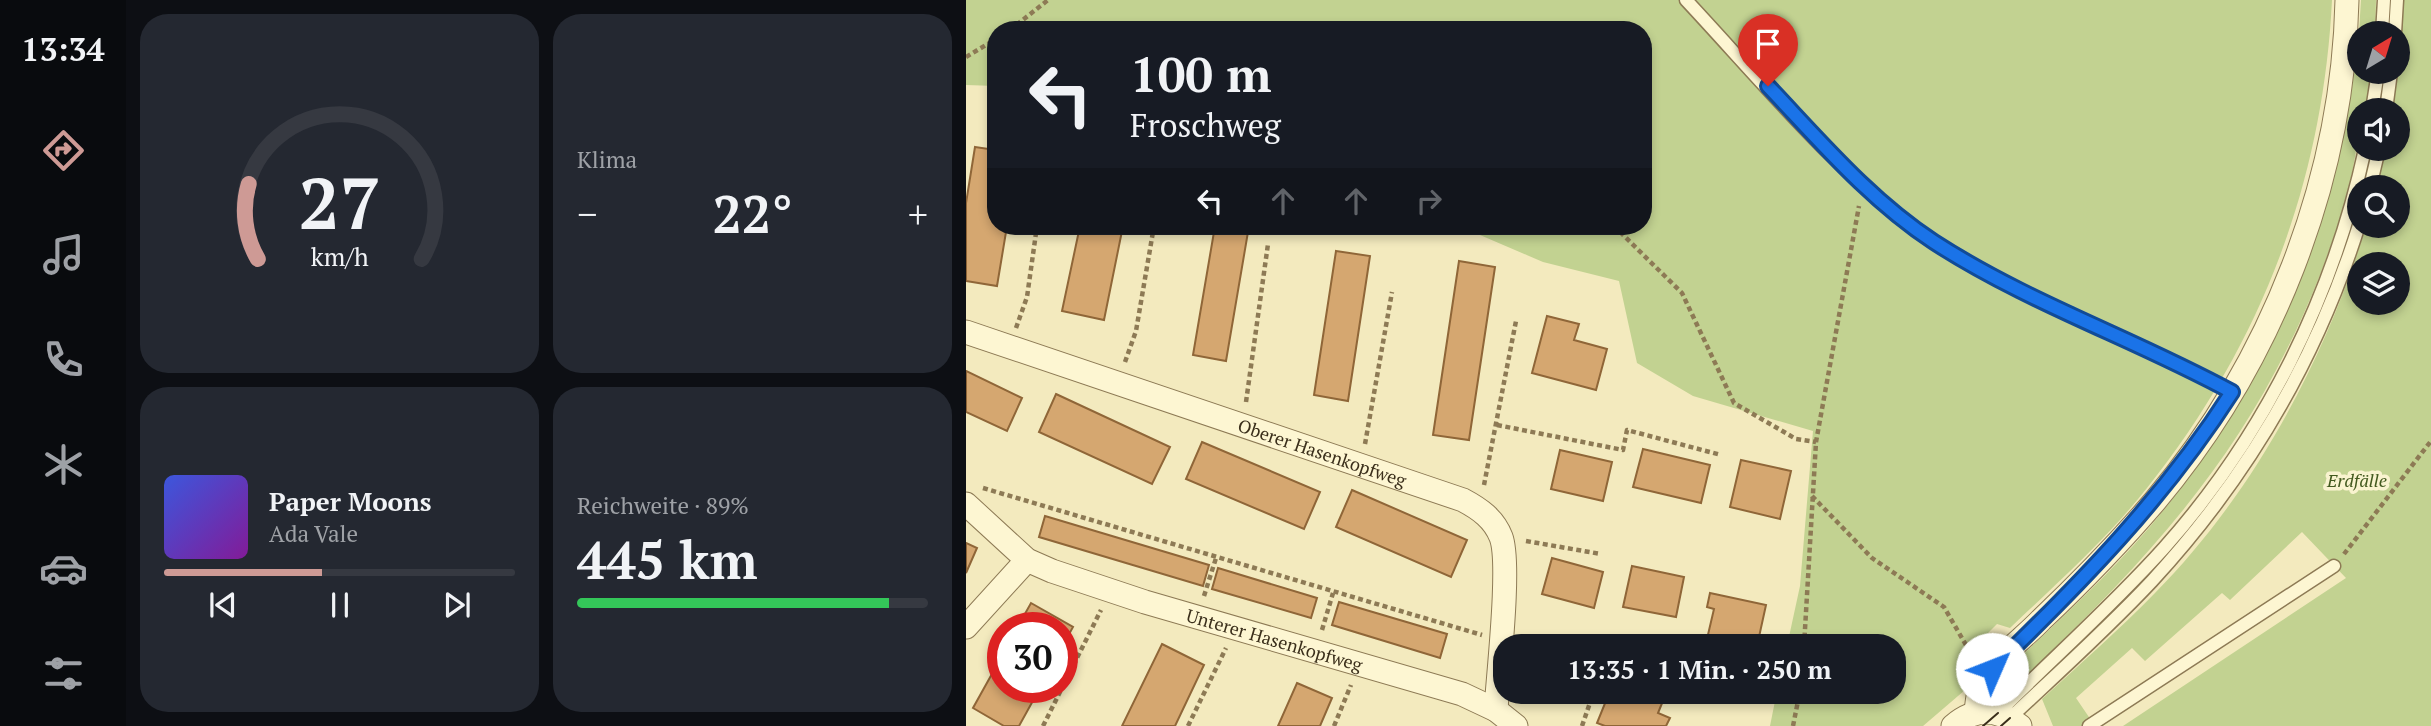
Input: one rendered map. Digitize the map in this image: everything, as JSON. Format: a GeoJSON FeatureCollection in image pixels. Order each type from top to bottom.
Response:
{"type":"FeatureCollection","features":[{"type":"Feature","properties":{"kind":"street"},"geometry":{"type":"LineString","coordinates":[[2001,717],[1978,694],[1992,669],[2124,536],[2185,464],[2232,392],[2275,309],[2311,215],[2323,169],[2342,70],[2347,0]]}},
{"type":"Feature","properties":{"kind":"street","name":"Oberer Hasenkopfweg"},"geometry":{"type":"LineString","coordinates":[[966,332],[1464,500],[1490,519],[1500,537]]}},
{"type":"Feature","properties":{"kind":"street","name":"Unterer Hasenkopfweg"},"geometry":{"type":"LineString","coordinates":[[968,494],[1027,560],[1197,617],[1360,662],[1462,694],[1496,710],[1516,726]]}},
{"type":"Feature","properties":{"kind":"street"},"geometry":{"type":"LineString","coordinates":[[1496,710],[1504,551],[1500,537]]}},
{"type":"Feature","properties":{"kind":"street"},"geometry":{"type":"LineString","coordinates":[[966,627],[1027,560]]}},
{"type":"Feature","properties":{"kind":"street"},"geometry":{"type":"LineString","coordinates":[[1953,726],[2001,717]]}},
{"type":"Feature","properties":{"kind":"lane"},"geometry":{"type":"LineString","coordinates":[[1686,0],[1863,185],[1934,242],[1989,274],[2232,392]]}},
{"type":"Feature","properties":{"kind":"lane"},"geometry":{"type":"LineString","coordinates":[[2383,21],[2384,0]]}},
{"type":"Feature","properties":{"kind":"lane"},"geometry":{"type":"LineString","coordinates":[[2396,21],[2397,0]]}},
{"type":"Feature","properties":{"kind":"lane"},"geometry":{"type":"LineString","coordinates":[[2001,717],[2156,556],[2206,497],[2239,449],[2278,385],[2319,300],[2347,219],[2362,161]]}},
{"type":"Feature","properties":{"kind":"lane"},"geometry":{"type":"LineString","coordinates":[[2001,717],[2151,582],[2238,475],[2305,362],[2334,296],[2354,238]]}},
{"type":"Feature","properties":{"kind":"lane"},"geometry":{"type":"LineString","coordinates":[[2089,726],[2334,566]]}},
{"type":"Feature","properties":{"kind":"path"},"geometry":{"type":"LineString","coordinates":[[1021,21],[1048,0]]}},
{"type":"Feature","properties":{"kind":"path"},"geometry":{"type":"LineString","coordinates":[[966,57],[987,45]]}},
{"type":"Feature","properties":{"kind":"path"},"geometry":{"type":"LineString","coordinates":[[1805,634],[1816,442],[1863,185]]}},
{"type":"Feature","properties":{"kind":"path"},"geometry":{"type":"LineString","coordinates":[[1027,297],[1036,235]]}},
{"type":"Feature","properties":{"kind":"path"},"geometry":{"type":"LineString","coordinates":[[1118,383],[1136,331],[1152,235]]}},
{"type":"Feature","properties":{"kind":"path"},"geometry":{"type":"LineString","coordinates":[[1623,235],[1682,293],[1734,403],[1796,439],[1816,442]]}},
{"type":"Feature","properties":{"kind":"path"},"geometry":{"type":"LineString","coordinates":[[1242,426],[1268,244]]}},
{"type":"Feature","properties":{"kind":"path"},"geometry":{"type":"LineString","coordinates":[[1362,466],[1392,292]]}},
{"type":"Feature","properties":{"kind":"path"},"geometry":{"type":"LineString","coordinates":[[1490,458],[1516,321]]}},
{"type":"Feature","properties":{"kind":"path"},"geometry":{"type":"LineString","coordinates":[[1497,425],[1623,450],[1627,430],[1721,455]]}},
{"type":"Feature","properties":{"kind":"path"},"geometry":{"type":"LineString","coordinates":[[2334,566],[2431,441]]}},
{"type":"Feature","properties":{"kind":"path"},"geometry":{"type":"LineString","coordinates":[[968,494],[1216,557],[1485,636]]}},
{"type":"Feature","properties":{"kind":"path"},"geometry":{"type":"LineString","coordinates":[[1811,495],[1872,558],[1944,607],[1970,652],[1971,664]]}},
{"type":"Feature","properties":{"kind":"path"},"geometry":{"type":"LineString","coordinates":[[1500,537],[1601,554]]}},
{"type":"Feature","properties":{"kind":"path"},"geometry":{"type":"LineString","coordinates":[[1197,617],[1216,557]]}},
{"type":"Feature","properties":{"kind":"path"},"geometry":{"type":"LineString","coordinates":[[1078,655],[1110,590]]}},
{"type":"Feature","properties":{"kind":"path"},"geometry":{"type":"LineString","coordinates":[[1316,651],[1333,593]]}},
{"type":"Feature","properties":{"kind":"path"},"geometry":{"type":"LineString","coordinates":[[1188,726],[1236,629]]}},
{"type":"Feature","properties":{"kind":"path"},"geometry":{"type":"LineString","coordinates":[[1334,726],[1360,662]]}},
{"type":"Feature","properties":{"kind":"path"},"geometry":{"type":"LineString","coordinates":[[1043,726],[1054,703]]}},
{"type":"Feature","properties":{"kind":"path"},"geometry":{"type":"LineString","coordinates":[[1583,726],[1590,704]]}},
{"type":"Feature","properties":{"kind":"path"},"geometry":{"type":"LineString","coordinates":[[1793,726],[1797,704]]}},
{"type":"Feature","properties":{"kind":"green space"},"geometry":{"type":"Polygon","coordinates":[[[966,0],[2332,0],[2326,67],[2315,133],[2300,197],[2279,259],[2253,319],[2223,377],[2187,433],[2132,507],[2010,628],[1997,624],[1964,657],[1965,690],[1923,726],[1770,726],[1774,704],[1906,704],[1906,634],[1790,634],[1800,586],[1813,431],[1693,396],[1637,363],[1619,281],[1543,262],[1480,235],[1652,235],[1652,21],[987,21],[987,86],[966,85],[966,0]]]}},
{"type":"Feature","properties":{"kind":"green space"},"geometry":{"type":"Polygon","coordinates":[[[2361,0],[2376,0],[2375,21],[2360,21],[2361,0]]]}},
{"type":"Feature","properties":{"kind":"green space","name":"Erdfälle"},"geometry":{"type":"Polygon","coordinates":[[[2404,0],[2431,0],[2431,726],[2123,726],[2346,578],[2302,532],[2230,600],[2222,593],[2145,661],[2132,648],[2076,698],[2095,726],[2053,726],[2042,699],[2113,634],[2191,554],[2224,513],[2254,468],[2308,374],[2347,281],[2347,315],[2410,315],[2410,252],[2357,252],[2362,238],[2410,238],[2410,175],[2380,175],[2382,161],[2410,161],[2410,98],[2394,98],[2396,84],[2410,84],[2410,21],[2402,21],[2404,0]]]}},
{"type":"Feature","properties":{"kind":"green space"},"geometry":{"type":"Polygon","coordinates":[[[2352,84],[2369,84],[2367,98],[2350,98],[2352,84]]]}},
{"type":"Feature","properties":{"kind":"green space"},"geometry":{"type":"Polygon","coordinates":[[[2347,113],[2347,161],[2354,161],[2351,175],[2347,175],[2347,192],[2341,215],[2320,275],[2293,337],[2263,394],[2196,494],[2157,541],[2024,678],[2012,665],[2075,606],[2153,523],[2210,449],[2244,395],[2274,339],[2299,282],[2337,161],[2347,113]]]}},
{"type":"Feature","properties":{"kind":"building"},"geometry":{"type":"Polygon","coordinates":[[[975,147],[987,149],[987,235],[1006,235],[997,286],[966,281],[966,203],[975,147]]]}},
{"type":"Feature","properties":{"kind":"building"},"geometry":{"type":"Polygon","coordinates":[[[1078,235],[1121,235],[1104,320],[1062,311],[1078,235]]]}},
{"type":"Feature","properties":{"kind":"building"},"geometry":{"type":"Polygon","coordinates":[[[1213,235],[1247,235],[1226,361],[1193,355],[1213,235]]]}},
{"type":"Feature","properties":{"kind":"building"},"geometry":{"type":"Polygon","coordinates":[[[1336,251],[1370,256],[1348,401],[1314,395],[1336,251]]]}},
{"type":"Feature","properties":{"kind":"building"},"geometry":{"type":"Polygon","coordinates":[[[1459,261],[1495,267],[1469,440],[1433,435],[1459,261]]]}},
{"type":"Feature","properties":{"kind":"building"},"geometry":{"type":"Polygon","coordinates":[[[1547,316],[1579,324],[1574,340],[1607,349],[1596,390],[1532,373],[1547,316]]]}},
{"type":"Feature","properties":{"kind":"building"},"geometry":{"type":"Polygon","coordinates":[[[966,371],[1022,398],[1007,431],[966,412],[966,371]]]}},
{"type":"Feature","properties":{"kind":"building"},"geometry":{"type":"Polygon","coordinates":[[[1056,394],[1170,447],[1152,484],[1039,432],[1056,394]]]}},
{"type":"Feature","properties":{"kind":"building"},"geometry":{"type":"Polygon","coordinates":[[[1202,442],[1320,492],[1304,529],[1186,479],[1202,442]]]}},
{"type":"Feature","properties":{"kind":"building"},"geometry":{"type":"Polygon","coordinates":[[[1643,449],[1710,465],[1701,503],[1633,487],[1643,449]]]}},
{"type":"Feature","properties":{"kind":"building"},"geometry":{"type":"Polygon","coordinates":[[[1560,450],[1612,462],[1603,501],[1551,489],[1560,450]]]}},
{"type":"Feature","properties":{"kind":"building"},"geometry":{"type":"Polygon","coordinates":[[[1741,460],[1791,471],[1780,519],[1730,507],[1741,460]]]}},
{"type":"Feature","properties":{"kind":"building"},"geometry":{"type":"Polygon","coordinates":[[[1352,490],[1467,540],[1451,577],[1336,527],[1352,490]]]}},
{"type":"Feature","properties":{"kind":"building"},"geometry":{"type":"Polygon","coordinates":[[[1045,516],[1209,565],[1203,586],[1039,537],[1045,516]]]}},
{"type":"Feature","properties":{"kind":"building"},"geometry":{"type":"Polygon","coordinates":[[[966,543],[977,548],[966,573],[966,543]]]}},
{"type":"Feature","properties":{"kind":"building"},"geometry":{"type":"Polygon","coordinates":[[[1552,558],[1603,572],[1594,608],[1542,594],[1552,558]]]}},
{"type":"Feature","properties":{"kind":"building"},"geometry":{"type":"Polygon","coordinates":[[[1632,566],[1684,577],[1676,617],[1623,607],[1632,566]]]}},
{"type":"Feature","properties":{"kind":"building"},"geometry":{"type":"Polygon","coordinates":[[[1218,568],[1317,598],[1311,618],[1212,589],[1218,568]]]}},
{"type":"Feature","properties":{"kind":"building"},"geometry":{"type":"Polygon","coordinates":[[[1710,593],[1766,605],[1760,634],[1708,634],[1714,609],[1707,607],[1710,593]]]}},
{"type":"Feature","properties":{"kind":"building"},"geometry":{"type":"Polygon","coordinates":[[[1339,602],[1447,634],[1440,658],[1332,625],[1339,602]]]}},
{"type":"Feature","properties":{"kind":"building"},"geometry":{"type":"Polygon","coordinates":[[[1031,603],[1047,612],[1026,612],[1031,603]]]}},
{"type":"Feature","properties":{"kind":"building"},"geometry":{"type":"Polygon","coordinates":[[[1162,644],[1204,665],[1175,726],[1122,726],[1162,644]]]}},
{"type":"Feature","properties":{"kind":"building"},"geometry":{"type":"Polygon","coordinates":[[[987,683],[987,703],[1032,703],[1019,726],[1004,726],[973,708],[987,683]]]}},
{"type":"Feature","properties":{"kind":"building"},"geometry":{"type":"Polygon","coordinates":[[[1297,683],[1332,698],[1320,726],[1278,726],[1297,683]]]}},
{"type":"Feature","properties":{"kind":"building"},"geometry":{"type":"Polygon","coordinates":[[[1605,704],[1662,704],[1658,713],[1670,718],[1666,726],[1605,726],[1597,723],[1605,704]]]}},
{"type":"Feature","properties":{"kind":"tram line"},"geometry":{"type":"LineString","coordinates":[[1983,726],[1998,713]]}},
{"type":"Feature","properties":{"kind":"tram line"},"geometry":{"type":"LineString","coordinates":[[2001,726],[2010,718]]}},
{"type":"Feature","properties":{"kind":"route"},"geometry":{"type":"LineString","coordinates":[[1768,86],[1863,185],[1894,213],[1934,242],[2060,310],[2232,392],[2185,464],[2156,500],[2092,570],[1992,669]]}}]}
